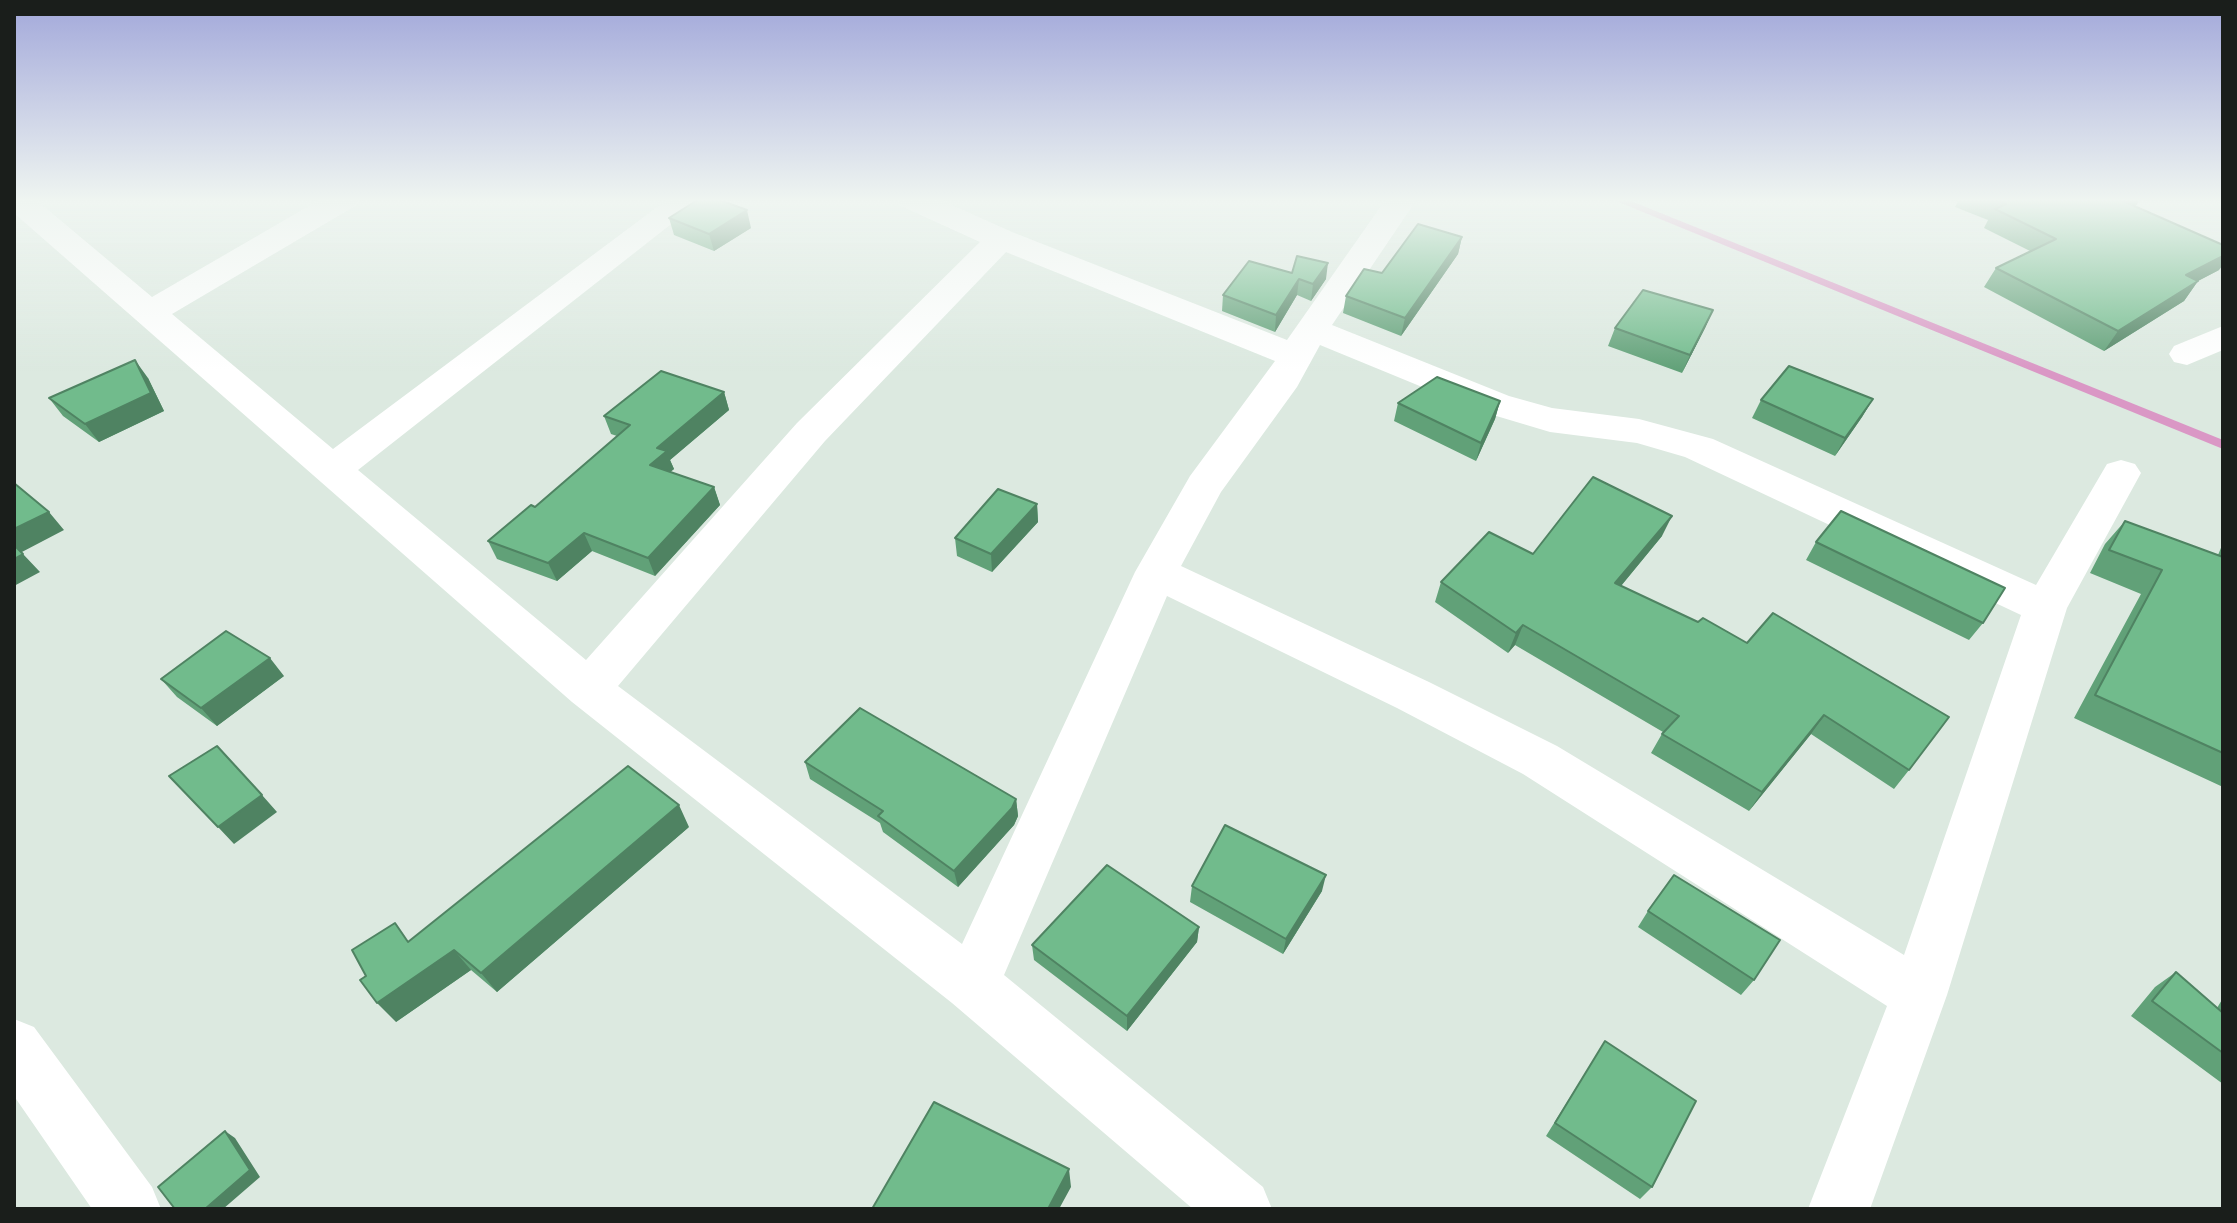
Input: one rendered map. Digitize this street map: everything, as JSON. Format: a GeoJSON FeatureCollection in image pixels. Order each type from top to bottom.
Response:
{"type":"FeatureCollection","features":[{"type":"Feature","properties":{"kind":"street"},"geometry":{"type":"LineString","coordinates":[[83,256],[588,689],[972,984],[1241,1209]]}},
{"type":"Feature","properties":{"kind":"street"},"geometry":{"type":"LineString","coordinates":[[149,313],[246,256]]}},
{"type":"Feature","properties":{"kind":"street"},"geometry":{"type":"LineString","coordinates":[[332,470],[613,256]]}},
{"type":"Feature","properties":{"kind":"street"},"geometry":{"type":"LineString","coordinates":[[588,689],[811,432],[984,256]]}},
{"type":"Feature","properties":{"kind":"street"},"geometry":{"type":"LineString","coordinates":[[1051,256],[1304,343],[1550,420],[1639,431],[1699,448],[2045,608]]}},
{"type":"Feature","properties":{"kind":"street"},"geometry":{"type":"LineString","coordinates":[[972,984],[1156,572],[1204,486],[1363,256]]}},
{"type":"Feature","properties":{"kind":"street"},"geometry":{"type":"LineString","coordinates":[[2187,354],[2223,337]]}},
{"type":"Feature","properties":{"kind":"street"},"geometry":{"type":"LineString","coordinates":[[1839,1209],[1919,995],[2045,608],[2121,473]]}},
{"type":"Feature","properties":{"kind":"street"},"geometry":{"type":"LineString","coordinates":[[1156,572],[1413,695],[1540,760],[1919,995]]}},
{"type":"Feature","properties":{"kind":"street"},"geometry":{"type":"LineString","coordinates":[[14,1047],[130,1209]]}},
{"type":"Feature","properties":{"kind":"building"},"geometry":{"type":"Polygon","coordinates":[[[1297,256],[1328,263],[1313,284],[1299,279],[1276,315],[1223,295],[1249,261],[1292,273],[1297,256]]]}},
{"type":"Feature","properties":{"kind":"building"},"geometry":{"type":"Polygon","coordinates":[[[1394,256],[1449,256],[1405,318],[1346,296],[1364,269],[1382,273],[1394,256]]]}},
{"type":"Feature","properties":{"kind":"building"},"geometry":{"type":"Polygon","coordinates":[[[2021,256],[2223,256],[2186,275],[2198,281],[2118,331],[1996,268],[2021,256]]]}},
{"type":"Feature","properties":{"kind":"building"},"geometry":{"type":"Polygon","coordinates":[[[1643,290],[1713,310],[1690,355],[1615,328],[1643,290]]]}},
{"type":"Feature","properties":{"kind":"building"},"geometry":{"type":"Polygon","coordinates":[[[135,360],[151,393],[85,424],[49,398],[135,360]]]}},
{"type":"Feature","properties":{"kind":"building"},"geometry":{"type":"Polygon","coordinates":[[[1789,366],[1873,399],[1845,438],[1761,400],[1789,366]]]}},
{"type":"Feature","properties":{"kind":"building"},"geometry":{"type":"Polygon","coordinates":[[[661,371],[724,392],[657,448],[667,451],[650,465],[714,487],[648,558],[584,533],[548,563],[488,541],[531,505],[535,507],[630,425],[604,416],[661,371]]]}},
{"type":"Feature","properties":{"kind":"building"},"geometry":{"type":"Polygon","coordinates":[[[1437,377],[1500,401],[1481,443],[1398,403],[1437,377]]]}},
{"type":"Feature","properties":{"kind":"building"},"geometry":{"type":"Polygon","coordinates":[[[1593,477],[1672,516],[1615,583],[1698,622],[1703,618],[1747,643],[1773,613],[1949,717],[1909,770],[1824,715],[1762,792],[1662,734],[1679,716],[1523,625],[1516,633],[1441,582],[1489,532],[1533,554],[1593,477]]]}},
{"type":"Feature","properties":{"kind":"building"},"geometry":{"type":"Polygon","coordinates":[[[14,483],[49,512],[14,529],[14,483]]]}},
{"type":"Feature","properties":{"kind":"building"},"geometry":{"type":"Polygon","coordinates":[[[998,489],[1037,504],[991,554],[955,538],[998,489]]]}},
{"type":"Feature","properties":{"kind":"building"},"geometry":{"type":"Polygon","coordinates":[[[1841,511],[2005,588],[1983,623],[1816,542],[1841,511]]]}},
{"type":"Feature","properties":{"kind":"building"},"geometry":{"type":"Polygon","coordinates":[[[2125,521],[2223,557],[2223,753],[2095,695],[2162,570],[2109,550],[2125,521]]]}},
{"type":"Feature","properties":{"kind":"building"},"geometry":{"type":"Polygon","coordinates":[[[14,545],[23,554],[14,559],[14,545]]]}},
{"type":"Feature","properties":{"kind":"building"},"geometry":{"type":"Polygon","coordinates":[[[226,631],[270,658],[201,708],[161,679],[226,631]]]}},
{"type":"Feature","properties":{"kind":"building"},"geometry":{"type":"Polygon","coordinates":[[[860,708],[1016,799],[1012,808],[954,871],[878,816],[883,811],[805,762],[860,708]]]}},
{"type":"Feature","properties":{"kind":"building"},"geometry":{"type":"Polygon","coordinates":[[[217,746],[262,795],[218,827],[169,776],[217,746]]]}},
{"type":"Feature","properties":{"kind":"building"},"geometry":{"type":"Polygon","coordinates":[[[628,766],[679,805],[481,973],[454,950],[377,1003],[360,980],[366,976],[352,950],[395,923],[408,942],[628,766]]]}},
{"type":"Feature","properties":{"kind":"building"},"geometry":{"type":"Polygon","coordinates":[[[1225,825],[1326,875],[1286,939],[1192,886],[1225,825]]]}},
{"type":"Feature","properties":{"kind":"building"},"geometry":{"type":"Polygon","coordinates":[[[1107,865],[1199,927],[1127,1016],[1032,945],[1107,865]]]}},
{"type":"Feature","properties":{"kind":"building"},"geometry":{"type":"Polygon","coordinates":[[[1674,875],[1780,940],[1754,980],[1648,911],[1674,875]]]}},
{"type":"Feature","properties":{"kind":"building"},"geometry":{"type":"Polygon","coordinates":[[[2176,972],[2223,1013],[2223,1053],[2152,1001],[2176,972]]]}},
{"type":"Feature","properties":{"kind":"building"},"geometry":{"type":"Polygon","coordinates":[[[1605,1041],[1696,1101],[1652,1187],[1555,1123],[1605,1041]]]}},
{"type":"Feature","properties":{"kind":"building"},"geometry":{"type":"Polygon","coordinates":[[[934,1102],[1069,1169],[1048,1209],[872,1209],[934,1102]]]}},
{"type":"Feature","properties":{"kind":"building"},"geometry":{"type":"Polygon","coordinates":[[[225,1131],[250,1170],[205,1209],[175,1209],[158,1187],[225,1131]]]}},
{"type":"Feature","properties":{"kind":"waterway"},"geometry":{"type":"LineString","coordinates":[[1757,256],[2223,445]]}}]}
